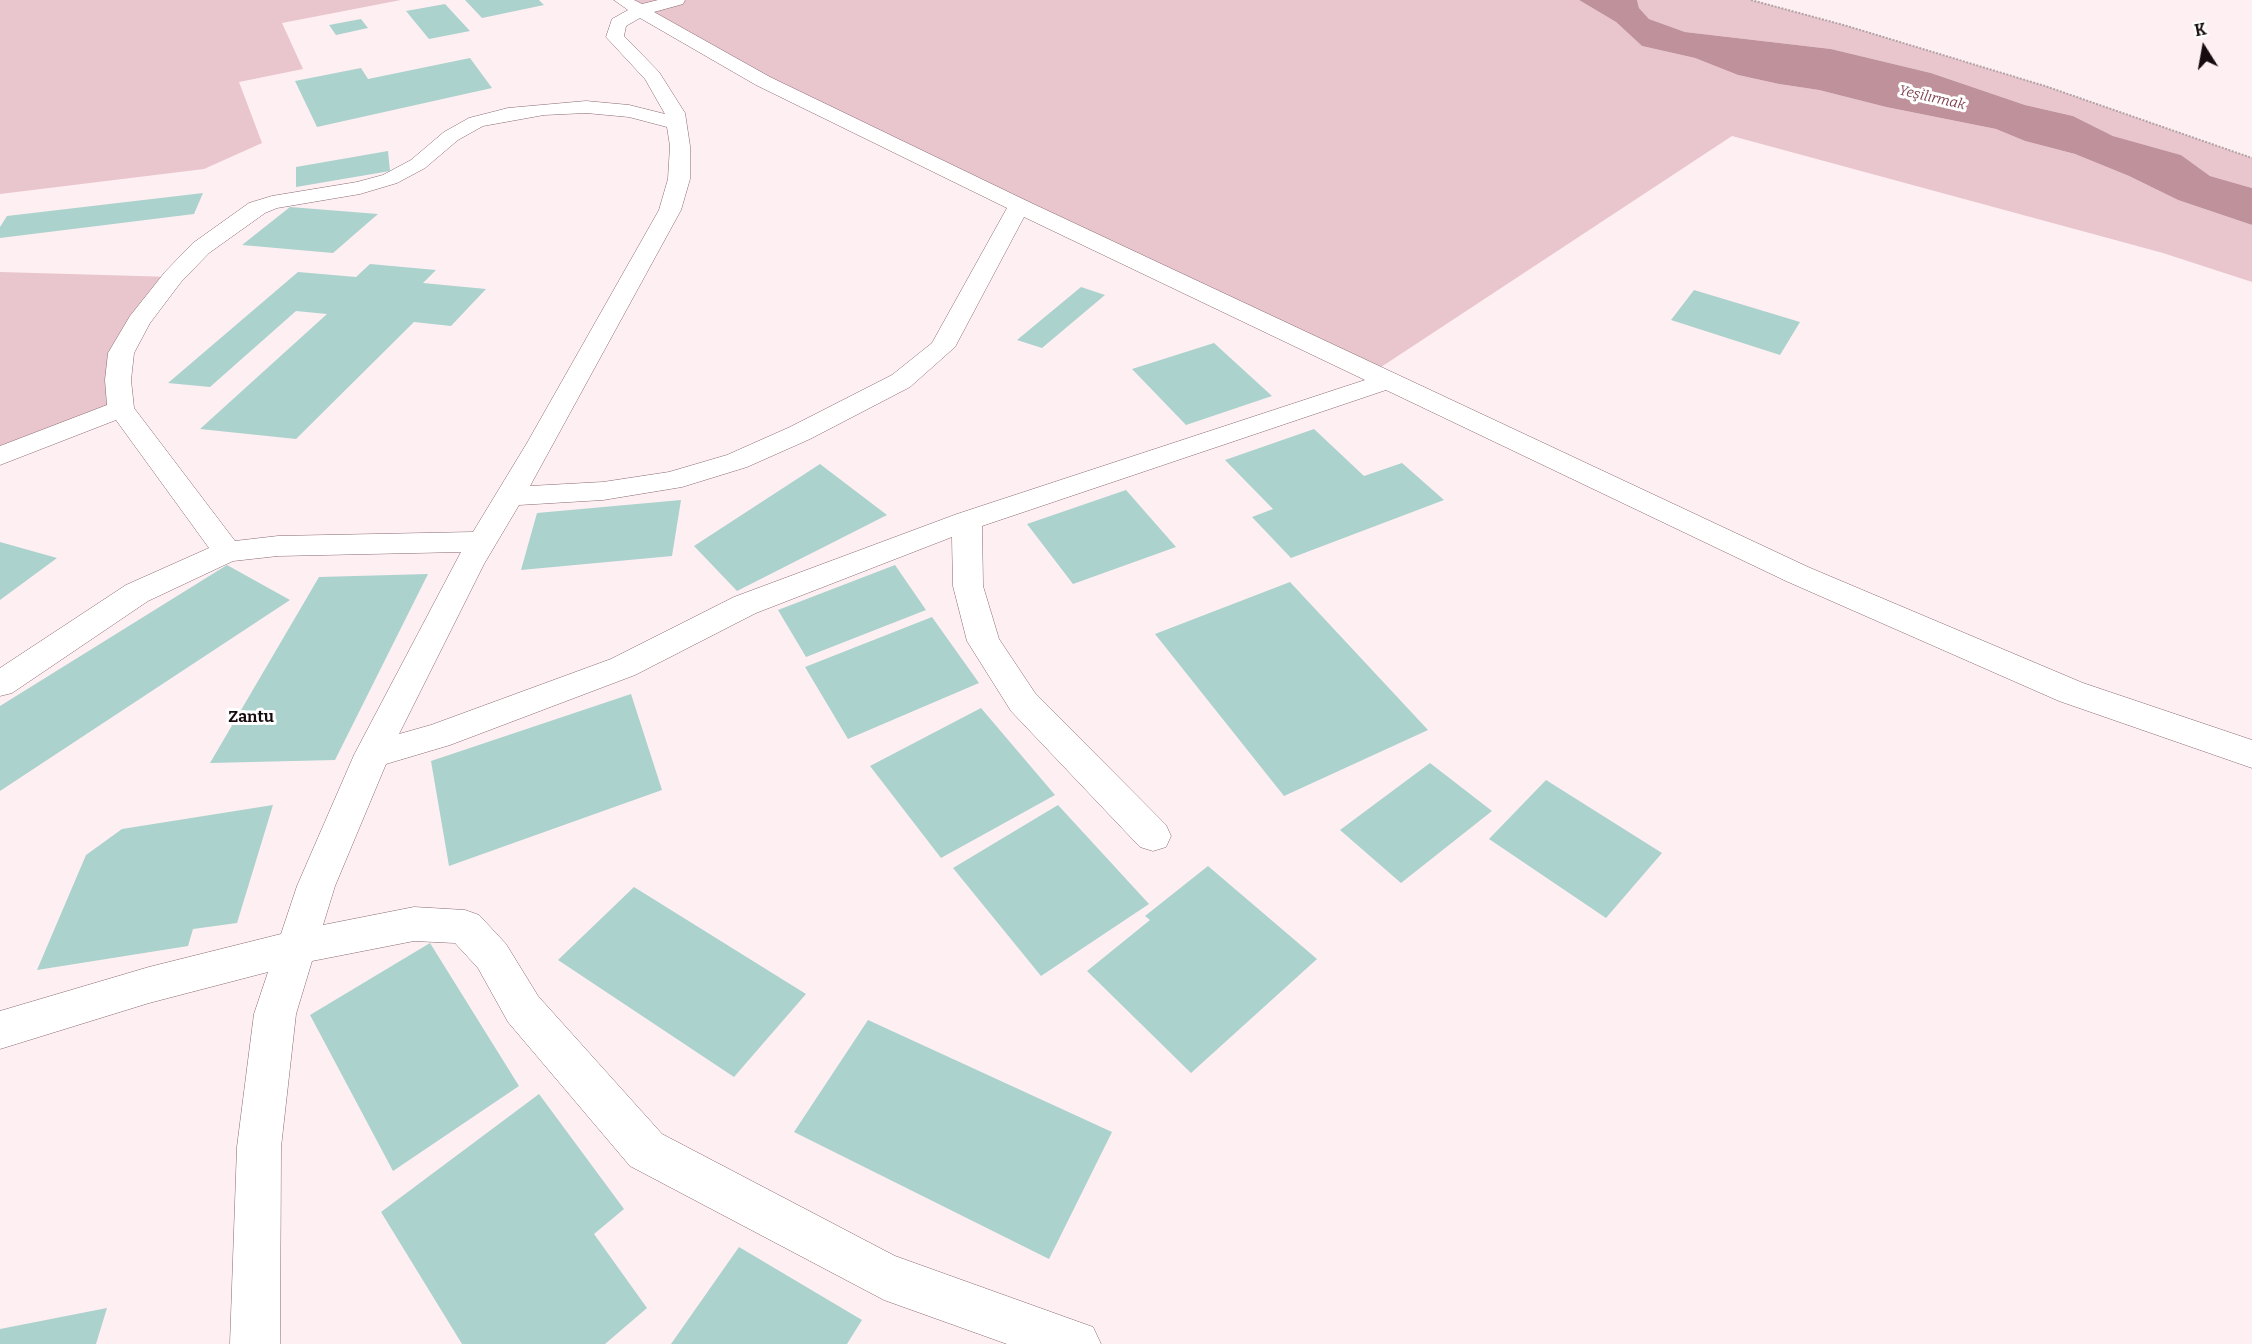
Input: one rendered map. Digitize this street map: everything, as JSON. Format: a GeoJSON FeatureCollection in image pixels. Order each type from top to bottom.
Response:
{"type":"FeatureCollection","features":[{"type":"Feature","properties":{"kind":"street"},"geometry":{"type":"LineString","coordinates":[[255,1344],[259,1146],[275,1014],[316,886],[372,755],[469,564],[632,282],[670,210],[680,179],[680,146],[675,113],[652,76],[615,37],[618,23],[632,5],[677,0]]}},
{"type":"Feature","properties":{"kind":"street"},"geometry":{"type":"LineString","coordinates":[[632,5],[763,81],[1019,206],[1786,569],[2071,692],[2252,754]]}},
{"type":"Feature","properties":{"kind":"street"},"geometry":{"type":"LineString","coordinates":[[227,552],[121,409],[118,380],[121,353],[139,321],[173,277],[201,248],[257,208],[288,198],[360,188],[390,179],[418,164],[451,136],[476,122],[508,114],[544,109],[586,107],[629,111],[676,123]]}},
{"type":"Feature","properties":{"kind":"street"},"geometry":{"type":"LineString","coordinates":[[510,496],[603,490],[672,481],[747,457],[800,433],[901,381],[942,347],[1019,206]]}},
{"type":"Feature","properties":{"kind":"street"},"geometry":{"type":"LineString","coordinates":[[372,755],[438,736],[623,667],[745,605],[968,521],[1388,381]]}},
{"type":"Feature","properties":{"kind":"street"},"geometry":{"type":"LineString","coordinates":[[0,456],[121,409]]}},
{"type":"Feature","properties":{"kind":"street"},"geometry":{"type":"LineString","coordinates":[[968,521],[968,586],[983,641],[1023,702],[1153,836]]}},
{"type":"Feature","properties":{"kind":"street"},"geometry":{"type":"LineString","coordinates":[[0,684],[137,593],[227,552],[278,546],[482,542]]}},
{"type":"Feature","properties":{"kind":"street"},"geometry":{"type":"LineString","coordinates":[[0,1030],[149,985],[297,947],[414,924],[465,927],[492,956],[523,1009],[646,1150],[884,1276],[1076,1344]]}},
{"type":"Feature","properties":{"kind":"path"},"geometry":{"type":"LineString","coordinates":[[1751,0],[2045,86],[2252,158]]}},
{"type":"Feature","properties":{"kind":"shaded area"},"geometry":{"type":"Polygon","coordinates":[[[0,0],[401,0],[282,23],[303,69],[239,82],[262,143],[204,169],[0,194],[0,0]]]}},
{"type":"Feature","properties":{"kind":"shaded area"},"geometry":{"type":"Polygon","coordinates":[[[623,0],[1579,0],[1616,22],[1642,46],[1695,58],[1738,75],[1819,90],[1886,107],[1996,129],[2025,141],[2075,154],[2129,176],[2178,200],[2252,225],[2252,282],[2163,253],[1732,136],[1372,373],[763,81],[623,0]]]}},
{"type":"Feature","properties":{"kind":"shaded area"},"geometry":{"type":"Polygon","coordinates":[[[1637,0],[1751,0],[1847,26],[2045,86],[2252,158],[2252,188],[2210,176],[2181,155],[2113,136],[2073,116],[2025,105],[1931,73],[1831,49],[1685,32],[1649,19],[1639,8],[1637,0]]]}},
{"type":"Feature","properties":{"kind":"shaded area"},"geometry":{"type":"Polygon","coordinates":[[[0,272],[173,277],[139,321],[121,409],[0,456],[0,272]]]}},
{"type":"Feature","properties":{"kind":"water","name":"Yeşilırmak"},"geometry":{"type":"Polygon","coordinates":[[[1579,0],[1637,0],[1639,8],[1649,19],[1685,32],[1831,49],[1931,73],[2025,105],[2073,116],[2113,136],[2181,155],[2210,176],[2252,188],[2252,225],[2178,200],[2129,176],[2075,154],[2025,141],[1996,129],[1886,107],[1819,90],[1738,75],[1695,58],[1642,46],[1616,22],[1579,0]]]}},
{"type":"Feature","properties":{"kind":"building"},"geometry":{"type":"Polygon","coordinates":[[[465,0],[539,0],[544,5],[482,18],[465,0]]]}},
{"type":"Feature","properties":{"kind":"building"},"geometry":{"type":"Polygon","coordinates":[[[445,4],[470,31],[429,39],[406,11],[445,4]]]}},
{"type":"Feature","properties":{"kind":"building"},"geometry":{"type":"Polygon","coordinates":[[[361,19],[368,28],[336,35],[329,25],[361,19]]]}},
{"type":"Feature","properties":{"kind":"building"},"geometry":{"type":"Polygon","coordinates":[[[470,58],[492,88],[317,127],[295,81],[361,68],[368,79],[470,58]]]}},
{"type":"Feature","properties":{"kind":"building"},"geometry":{"type":"Polygon","coordinates":[[[388,151],[390,171],[296,187],[296,167],[388,151]]]}},
{"type":"Feature","properties":{"kind":"building"},"geometry":{"type":"Polygon","coordinates":[[[203,193],[194,214],[0,238],[0,227],[7,216],[203,193]]]}},
{"type":"Feature","properties":{"kind":"building"},"geometry":{"type":"Polygon","coordinates":[[[290,207],[378,214],[333,253],[242,245],[290,207]]]}},
{"type":"Feature","properties":{"kind":"building"},"geometry":{"type":"Polygon","coordinates":[[[370,264],[436,270],[423,283],[486,289],[451,326],[414,322],[296,439],[200,429],[327,314],[296,311],[210,387],[168,383],[298,272],[356,277],[370,264]]]}},
{"type":"Feature","properties":{"kind":"building"},"geometry":{"type":"Polygon","coordinates":[[[1081,287],[1105,295],[1042,348],[1017,340],[1081,287]]]}},
{"type":"Feature","properties":{"kind":"building"},"geometry":{"type":"Polygon","coordinates":[[[1694,290],[1800,322],[1780,355],[1671,320],[1694,290]]]}},
{"type":"Feature","properties":{"kind":"building"},"geometry":{"type":"Polygon","coordinates":[[[1214,343],[1272,396],[1186,425],[1132,369],[1214,343]]]}},
{"type":"Feature","properties":{"kind":"building"},"geometry":{"type":"Polygon","coordinates":[[[1314,429],[1364,476],[1402,463],[1444,500],[1291,558],[1252,517],[1273,509],[1225,460],[1314,429]]]}},
{"type":"Feature","properties":{"kind":"building"},"geometry":{"type":"Polygon","coordinates":[[[820,464],[887,515],[737,591],[694,546],[820,464]]]}},
{"type":"Feature","properties":{"kind":"building"},"geometry":{"type":"Polygon","coordinates":[[[1126,490],[1176,547],[1073,584],[1027,524],[1126,490]]]}},
{"type":"Feature","properties":{"kind":"building"},"geometry":{"type":"Polygon","coordinates":[[[681,500],[672,556],[521,570],[537,513],[681,500]]]}},
{"type":"Feature","properties":{"kind":"building"},"geometry":{"type":"Polygon","coordinates":[[[0,542],[57,558],[0,600],[0,542]]]}},
{"type":"Feature","properties":{"kind":"building"},"geometry":{"type":"Polygon","coordinates":[[[227,565],[290,600],[0,791],[0,706],[227,565]]]}},
{"type":"Feature","properties":{"kind":"building"},"geometry":{"type":"Polygon","coordinates":[[[895,565],[926,610],[806,657],[778,610],[895,565]]]}},
{"type":"Feature","properties":{"kind":"building"},"geometry":{"type":"Polygon","coordinates":[[[428,574],[335,760],[210,763],[319,577],[428,574]]]}},
{"type":"Feature","properties":{"kind":"building"},"geometry":{"type":"Polygon","coordinates":[[[1290,582],[1428,730],[1284,796],[1155,634],[1290,582]]]}},
{"type":"Feature","properties":{"kind":"building"},"geometry":{"type":"Polygon","coordinates":[[[932,617],[979,683],[848,739],[805,667],[932,617]]]}},
{"type":"Feature","properties":{"kind":"building"},"geometry":{"type":"Polygon","coordinates":[[[631,694],[662,790],[449,866],[431,761],[631,694]]]}},
{"type":"Feature","properties":{"kind":"building"},"geometry":{"type":"Polygon","coordinates":[[[981,708],[1055,795],[941,858],[870,766],[981,708]]]}},
{"type":"Feature","properties":{"kind":"building"},"geometry":{"type":"Polygon","coordinates":[[[1430,763],[1492,811],[1401,883],[1340,830],[1430,763]]]}},
{"type":"Feature","properties":{"kind":"building"},"geometry":{"type":"Polygon","coordinates":[[[1546,780],[1662,853],[1606,918],[1489,839],[1546,780]]]}},
{"type":"Feature","properties":{"kind":"building"},"geometry":{"type":"Polygon","coordinates":[[[273,805],[237,923],[193,929],[188,946],[37,970],[86,855],[122,829],[273,805]]]}},
{"type":"Feature","properties":{"kind":"building"},"geometry":{"type":"Polygon","coordinates":[[[1058,805],[1149,904],[1041,976],[953,868],[1058,805]]]}},
{"type":"Feature","properties":{"kind":"building"},"geometry":{"type":"Polygon","coordinates":[[[1208,866],[1317,959],[1191,1073],[1087,971],[1150,920],[1145,916],[1208,866]]]}},
{"type":"Feature","properties":{"kind":"building"},"geometry":{"type":"Polygon","coordinates":[[[634,887],[806,994],[734,1077],[558,960],[634,887]]]}},
{"type":"Feature","properties":{"kind":"building"},"geometry":{"type":"Polygon","coordinates":[[[430,943],[519,1086],[393,1171],[310,1015],[430,943]]]}},
{"type":"Feature","properties":{"kind":"building"},"geometry":{"type":"Polygon","coordinates":[[[868,1020],[1112,1132],[1049,1259],[794,1132],[868,1020]]]}},
{"type":"Feature","properties":{"kind":"building"},"geometry":{"type":"Polygon","coordinates":[[[539,1094],[624,1209],[594,1234],[647,1308],[605,1344],[462,1344],[381,1212],[539,1094]]]}},
{"type":"Feature","properties":{"kind":"building"},"geometry":{"type":"Polygon","coordinates":[[[739,1247],[862,1320],[847,1344],[671,1344],[739,1247]]]}},
{"type":"Feature","properties":{"kind":"building"},"geometry":{"type":"Polygon","coordinates":[[[107,1308],[96,1344],[0,1344],[0,1329],[107,1308]]]}},
{"type":"Feature","properties":{"kind":"district","name":"Zantu"},"geometry":{"type":"Point","coordinates":[251,718]}}]}
